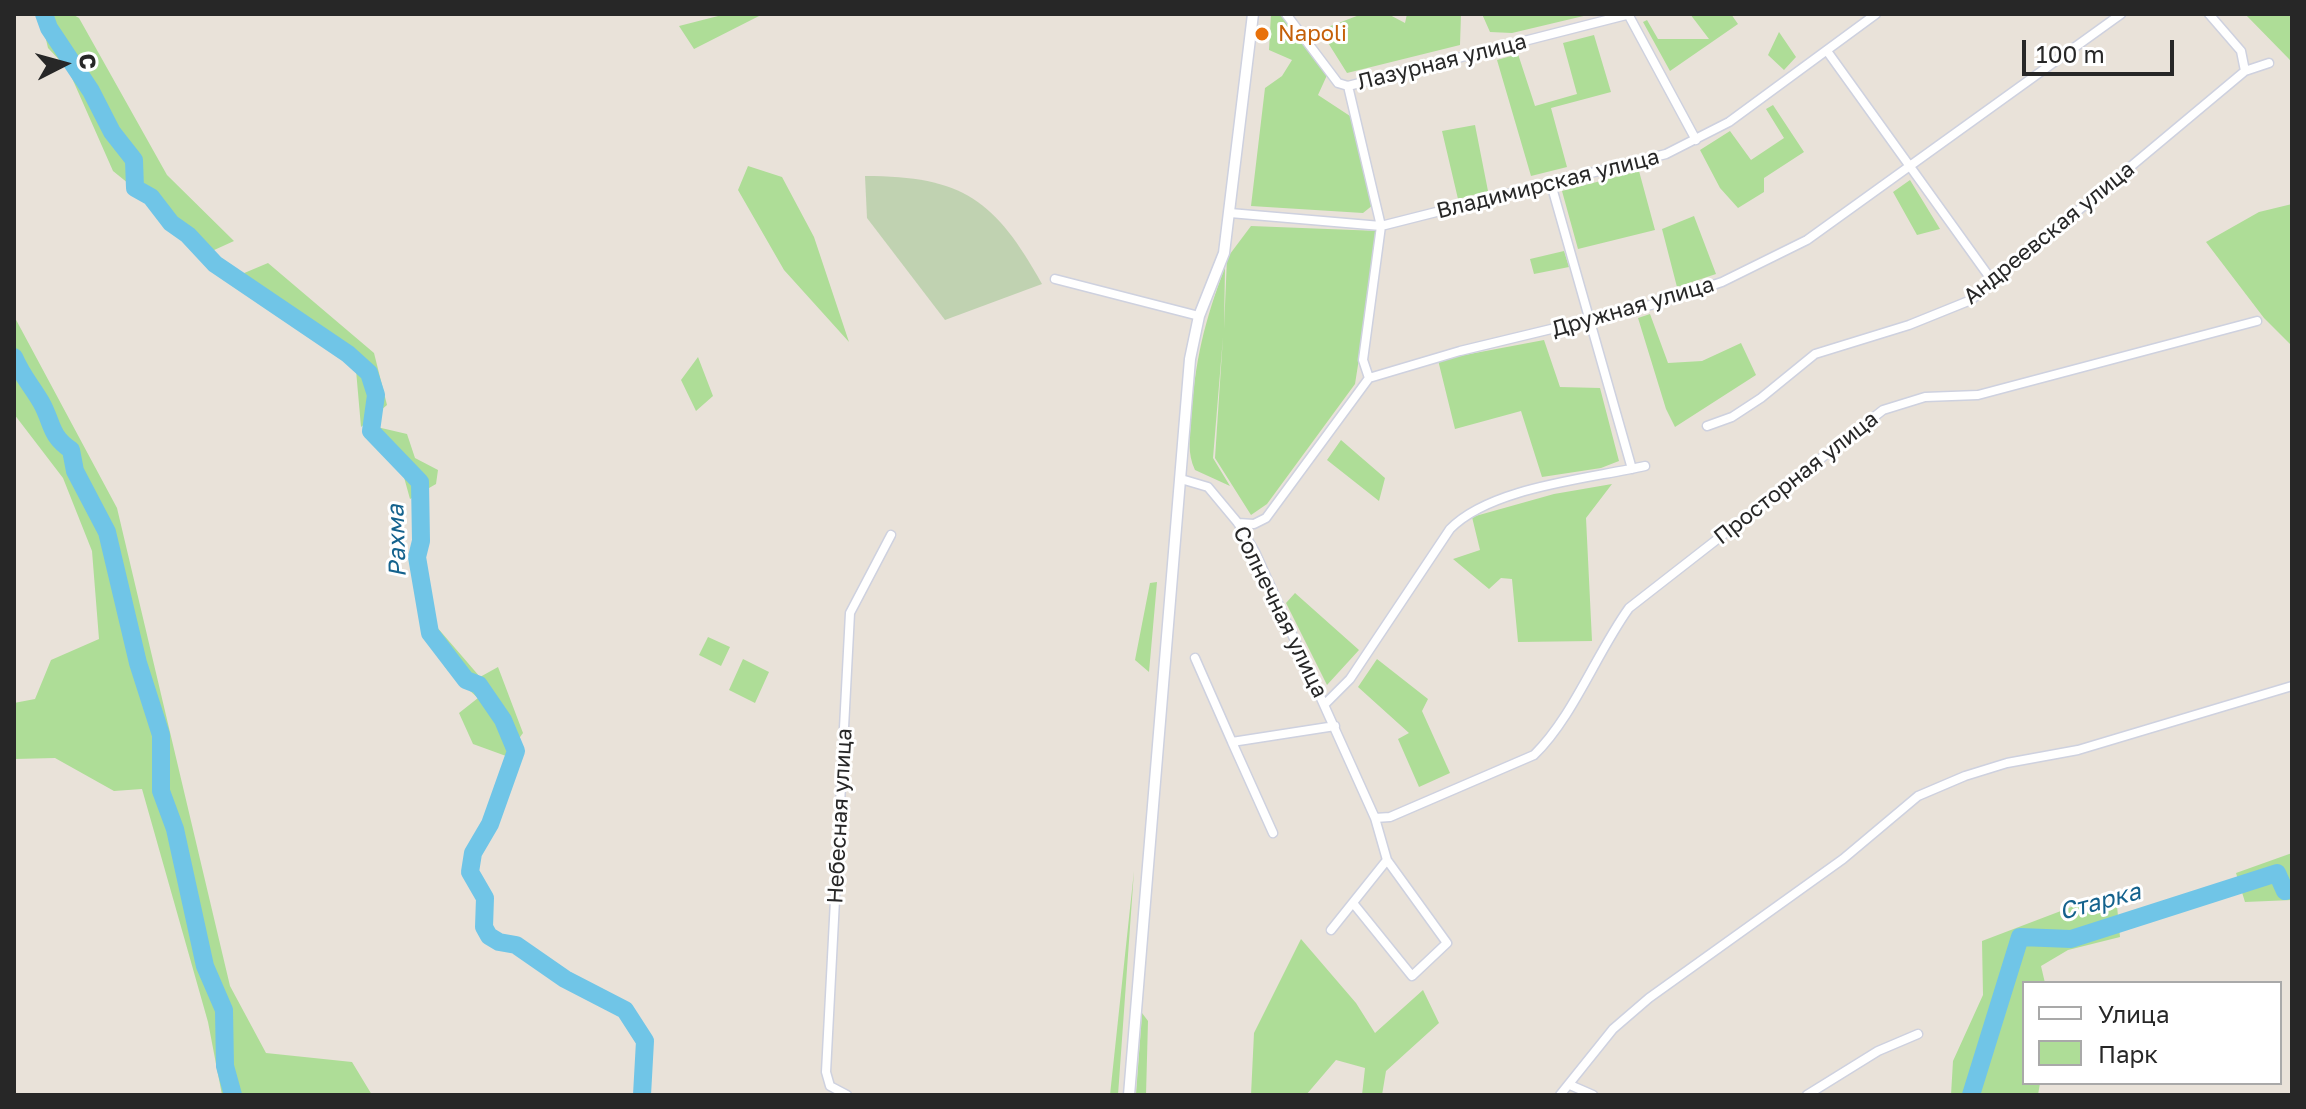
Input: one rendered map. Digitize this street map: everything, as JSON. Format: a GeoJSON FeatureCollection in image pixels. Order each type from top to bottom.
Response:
{"type":"FeatureCollection","features":[{"type":"Feature","properties":{"kind":"street"},"geometry":{"type":"LineString","coordinates":[[1129,1095],[1190,359],[1199,316],[1219,273],[1230,213],[1253,14]]}},
{"type":"Feature","properties":{"kind":"street"},"geometry":{"type":"LineString","coordinates":[[1286,14],[1338,83],[1348,86]]}},
{"type":"Feature","properties":{"kind":"street"},"geometry":{"type":"LineString","coordinates":[[1629,14],[1696,140]]}},
{"type":"Feature","properties":{"kind":"street","name":"Лазурная улица"},"geometry":{"type":"LineString","coordinates":[[1381,226],[1348,86],[1629,14]]}},
{"type":"Feature","properties":{"kind":"street","name":"Владимирская улица"},"geometry":{"type":"LineString","coordinates":[[1230,213],[1381,226],[1666,154],[1729,122],[1876,14]]}},
{"type":"Feature","properties":{"kind":"street","name":"Дружная улица"},"geometry":{"type":"LineString","coordinates":[[1369,378],[1460,351],[1591,322],[1722,282],[1773,259],[1807,240],[2121,14]]}},
{"type":"Feature","properties":{"kind":"street"},"geometry":{"type":"LineString","coordinates":[[2209,14],[2241,51],[2245,71],[2269,63]]}},
{"type":"Feature","properties":{"kind":"street"},"geometry":{"type":"LineString","coordinates":[[1827,51],[1993,282]]}},
{"type":"Feature","properties":{"kind":"street","name":"Андреевская улица"},"geometry":{"type":"LineString","coordinates":[[1707,426],[1723,422],[1751,405],[1815,354],[1909,325],[1971,300],[2245,71]]}},
{"type":"Feature","properties":{"kind":"street"},"geometry":{"type":"LineString","coordinates":[[1551,184],[1632,469]]}},
{"type":"Feature","properties":{"kind":"street"},"geometry":{"type":"LineString","coordinates":[[1238,523],[1254,524],[1266,518],[1369,378],[1363,360],[1381,226]]}},
{"type":"Feature","properties":{"kind":"street"},"geometry":{"type":"LineString","coordinates":[[1055,279],[1199,316]]}},
{"type":"Feature","properties":{"kind":"street","name":"Просторная улица"},"geometry":{"type":"LineString","coordinates":[[1375,818],[1390,817],[1534,755],[1550,739],[1603,645],[1629,608],[1883,410],[1925,397],[1978,395],[2257,321]]}},
{"type":"Feature","properties":{"kind":"street"},"geometry":{"type":"LineString","coordinates":[[1325,704],[1350,679],[1450,529],[1463,516],[1533,491],[1645,466]]}},
{"type":"Feature","properties":{"kind":"street","name":"Солнечная улица"},"geometry":{"type":"LineString","coordinates":[[1181,479],[1208,487],[1238,523],[1335,726],[1375,818],[1387,860],[1447,943],[1412,976],[1353,903]]}},
{"type":"Feature","properties":{"kind":"street","name":"Небесная улица"},"geometry":{"type":"LineString","coordinates":[[847,1095],[830,1086],[826,1072],[850,613],[891,535]]}},
{"type":"Feature","properties":{"kind":"street"},"geometry":{"type":"LineString","coordinates":[[1195,658],[1273,833]]}},
{"type":"Feature","properties":{"kind":"street"},"geometry":{"type":"LineString","coordinates":[[1560,1095],[1613,1029],[1649,998],[1843,859],[1918,796],[1965,776],[2007,763],[2078,750],[2292,686]]}},
{"type":"Feature","properties":{"kind":"street","name":"Солнечная улица"},"geometry":{"type":"LineString","coordinates":[[1232,742],[1335,726]]}},
{"type":"Feature","properties":{"kind":"street"},"geometry":{"type":"LineString","coordinates":[[1331,930],[1387,860]]}},
{"type":"Feature","properties":{"kind":"street"},"geometry":{"type":"LineString","coordinates":[[1807,1095],[1878,1051],[1918,1034]]}},
{"type":"Feature","properties":{"kind":"street"},"geometry":{"type":"LineString","coordinates":[[1570,1085],[1593,1095]]}},
{"type":"Feature","properties":{"kind":"green space"},"geometry":{"type":"Polygon","coordinates":[[[40,14],[72,14],[79,18],[167,175],[234,241],[212,251],[113,171],[68,69],[48,48],[40,14]]]}},
{"type":"Feature","properties":{"kind":"green space"},"geometry":{"type":"Polygon","coordinates":[[[726,14],[763,14],[694,49],[679,26],[726,14]]]}},
{"type":"Feature","properties":{"kind":"green space"},"geometry":{"type":"Polygon","coordinates":[[[1271,14],[1290,18],[1328,73],[1318,95],[1350,116],[1373,205],[1363,213],[1251,206],[1265,88],[1282,76],[1292,60],[1269,50],[1271,14]]]}},
{"type":"Feature","properties":{"kind":"green space"},"geometry":{"type":"Polygon","coordinates":[[[1362,14],[1388,14],[1405,23],[1407,14],[1461,14],[1460,45],[1347,73],[1320,30],[1362,14]]]}},
{"type":"Feature","properties":{"kind":"green space"},"geometry":{"type":"Polygon","coordinates":[[[1482,14],[1592,14],[1512,33],[1490,32],[1482,14]]]}},
{"type":"Feature","properties":{"kind":"green space"},"geometry":{"type":"Polygon","coordinates":[[[1690,14],[1731,14],[1738,24],[1670,71],[1643,22],[1647,20],[1658,39],[1709,39],[1690,14]]]}},
{"type":"Feature","properties":{"kind":"green space"},"geometry":{"type":"Polygon","coordinates":[[[2245,14],[2292,14],[2292,63],[2289,59],[2245,14]]]}},
{"type":"Feature","properties":{"kind":"green space"},"geometry":{"type":"Polygon","coordinates":[[[1779,32],[1796,57],[1784,70],[1768,55],[1779,32]]]}},
{"type":"Feature","properties":{"kind":"green space"},"geometry":{"type":"Polygon","coordinates":[[[1594,35],[1611,92],[1551,108],[1567,167],[1531,176],[1497,60],[1518,54],[1535,106],[1577,94],[1563,43],[1594,35]]]}},
{"type":"Feature","properties":{"kind":"green space"},"geometry":{"type":"Polygon","coordinates":[[[1773,105],[1804,152],[1764,178],[1764,192],[1738,208],[1720,188],[1700,150],[1730,131],[1751,160],[1784,138],[1766,109],[1773,105]]]}},
{"type":"Feature","properties":{"kind":"green space"},"geometry":{"type":"Polygon","coordinates":[[[1475,125],[1488,191],[1458,199],[1442,131],[1475,125]]]}},
{"type":"Feature","properties":{"kind":"green space"},"geometry":{"type":"Polygon","coordinates":[[[748,166],[782,177],[814,237],[849,342],[784,270],[738,190],[748,166]]]}},
{"type":"Feature","properties":{"kind":"green space"},"geometry":{"type":"Polygon","coordinates":[[[1639,171],[1655,230],[1578,249],[1562,191],[1639,171]]]}},
{"type":"Feature","properties":{"kind":"green space"},"geometry":{"type":"Polygon","coordinates":[[[865,176],[927,181],[973,198],[1008,232],[1042,284],[945,320],[867,218],[865,176]]]}},
{"type":"Feature","properties":{"kind":"green space"},"geometry":{"type":"Polygon","coordinates":[[[1910,180],[1940,229],[1917,235],[1893,192],[1910,180]]]}},
{"type":"Feature","properties":{"kind":"green space"},"geometry":{"type":"Polygon","coordinates":[[[2292,204],[2292,346],[2264,318],[2206,242],[2259,212],[2292,204]]]}},
{"type":"Feature","properties":{"kind":"green space"},"geometry":{"type":"Polygon","coordinates":[[[1694,216],[1716,274],[1677,287],[1662,229],[1694,216]]]}},
{"type":"Feature","properties":{"kind":"green space"},"geometry":{"type":"Polygon","coordinates":[[[1251,226],[1379,231],[1355,384],[1267,504],[1251,515],[1215,458],[1223,337],[1213,458],[1230,486],[1195,470],[1190,445],[1195,379],[1211,306],[1225,267],[1224,329],[1227,258],[1251,226]]]}},
{"type":"Feature","properties":{"kind":"green space"},"geometry":{"type":"Polygon","coordinates":[[[1564,251],[1569,267],[1534,274],[1530,259],[1564,251]]]}},
{"type":"Feature","properties":{"kind":"green space"},"geometry":{"type":"Polygon","coordinates":[[[268,263],[374,353],[387,405],[361,427],[356,370],[230,279],[268,263]]]}},
{"type":"Feature","properties":{"kind":"green space"},"geometry":{"type":"Polygon","coordinates":[[[1650,314],[1668,363],[1702,361],[1741,343],[1756,375],[1675,427],[1666,409],[1638,318],[1650,314]]]}},
{"type":"Feature","properties":{"kind":"green space"},"geometry":{"type":"Polygon","coordinates":[[[14,316],[117,508],[230,986],[266,1053],[352,1062],[372,1095],[222,1095],[208,1022],[142,789],[114,791],[55,758],[14,759],[14,703],[35,699],[51,660],[99,639],[92,551],[63,478],[14,414],[14,316]]]}},
{"type":"Feature","properties":{"kind":"green space"},"geometry":{"type":"Polygon","coordinates":[[[1544,340],[1560,387],[1600,388],[1619,461],[1601,468],[1542,477],[1521,411],[1455,429],[1438,360],[1544,340]]]}},
{"type":"Feature","properties":{"kind":"green space"},"geometry":{"type":"Polygon","coordinates":[[[698,357],[713,396],[696,411],[681,380],[698,357]]]}},
{"type":"Feature","properties":{"kind":"green space"},"geometry":{"type":"Polygon","coordinates":[[[377,427],[407,434],[415,458],[438,470],[436,484],[410,499],[402,470],[378,446],[377,427]]]}},
{"type":"Feature","properties":{"kind":"green space"},"geometry":{"type":"Polygon","coordinates":[[[1341,440],[1385,478],[1379,501],[1327,460],[1341,440]]]}},
{"type":"Feature","properties":{"kind":"green space"},"geometry":{"type":"Polygon","coordinates":[[[1612,484],[1586,518],[1592,641],[1518,642],[1512,579],[1501,578],[1489,589],[1453,559],[1480,550],[1472,517],[1554,494],[1612,484]]]}},
{"type":"Feature","properties":{"kind":"green space"},"geometry":{"type":"Polygon","coordinates":[[[1157,582],[1149,672],[1135,660],[1150,583],[1157,582]]]}},
{"type":"Feature","properties":{"kind":"green space"},"geometry":{"type":"Polygon","coordinates":[[[1295,593],[1359,650],[1327,685],[1286,603],[1295,593]]]}},
{"type":"Feature","properties":{"kind":"green space"},"geometry":{"type":"Polygon","coordinates":[[[436,626],[480,677],[498,667],[523,733],[506,756],[473,744],[459,713],[478,698],[452,675],[441,660],[436,626]]]}},
{"type":"Feature","properties":{"kind":"green space"},"geometry":{"type":"Polygon","coordinates":[[[708,637],[730,647],[721,666],[699,655],[708,637]]]}},
{"type":"Feature","properties":{"kind":"green space"},"geometry":{"type":"Polygon","coordinates":[[[743,659],[769,672],[755,703],[729,690],[743,659]]]}},
{"type":"Feature","properties":{"kind":"green space"},"geometry":{"type":"Polygon","coordinates":[[[1377,659],[1428,699],[1422,711],[1450,773],[1419,787],[1398,739],[1409,733],[1358,687],[1377,659]]]}},
{"type":"Feature","properties":{"kind":"green space"},"geometry":{"type":"Polygon","coordinates":[[[2292,853],[2292,900],[2245,902],[2236,873],[2292,853]]]}},
{"type":"Feature","properties":{"kind":"green space"},"geometry":{"type":"Polygon","coordinates":[[[1134,871],[1118,1095],[1110,1095],[1134,871]]]}},
{"type":"Feature","properties":{"kind":"green space"},"geometry":{"type":"Polygon","coordinates":[[[2095,898],[2117,906],[2120,937],[2068,950],[2041,966],[2045,981],[2022,981],[2022,1085],[2040,1085],[2038,1095],[1951,1095],[1953,1061],[1983,995],[1982,941],[2095,898]]]}},
{"type":"Feature","properties":{"kind":"green space"},"geometry":{"type":"Polygon","coordinates":[[[1301,939],[1356,1003],[1375,1033],[1423,990],[1439,1023],[1386,1071],[1382,1095],[1362,1095],[1365,1068],[1336,1060],[1306,1095],[1251,1095],[1254,1033],[1301,939]]]}},
{"type":"Feature","properties":{"kind":"green space"},"geometry":{"type":"Polygon","coordinates":[[[1142,1013],[1148,1021],[1146,1095],[1136,1095],[1142,1013]]]}},
{"type":"Feature","properties":{"kind":"waterway","name":"Рахма"},"geometry":{"type":"LineString","coordinates":[[44,14],[49,28],[91,91],[112,132],[134,160],[135,188],[151,197],[171,223],[188,235],[215,264],[348,354],[369,373],[376,395],[371,431],[420,482],[421,541],[417,557],[430,633],[466,680],[479,685],[503,720],[516,751],[490,824],[473,853],[470,872],[485,898],[484,927],[489,936],[499,942],[516,945],[565,979],[625,1010],[645,1041],[642,1095]]}},
{"type":"Feature","properties":{"kind":"waterway"},"geometry":{"type":"LineString","coordinates":[[14,357],[41,402],[55,434],[71,450],[75,471],[107,532],[138,663],[161,735],[161,791],[175,829],[205,966],[224,1010],[225,1066],[233,1095]]}},
{"type":"Feature","properties":{"kind":"waterway","name":"Старка"},"geometry":{"type":"LineString","coordinates":[[1971,1095],[2020,937],[2071,939],[2277,873],[2285,891],[2292,889]]}},
{"type":"Feature","properties":{"kind":"place","name":"Napoli"},"geometry":{"type":"Point","coordinates":[1262,34]}}]}
